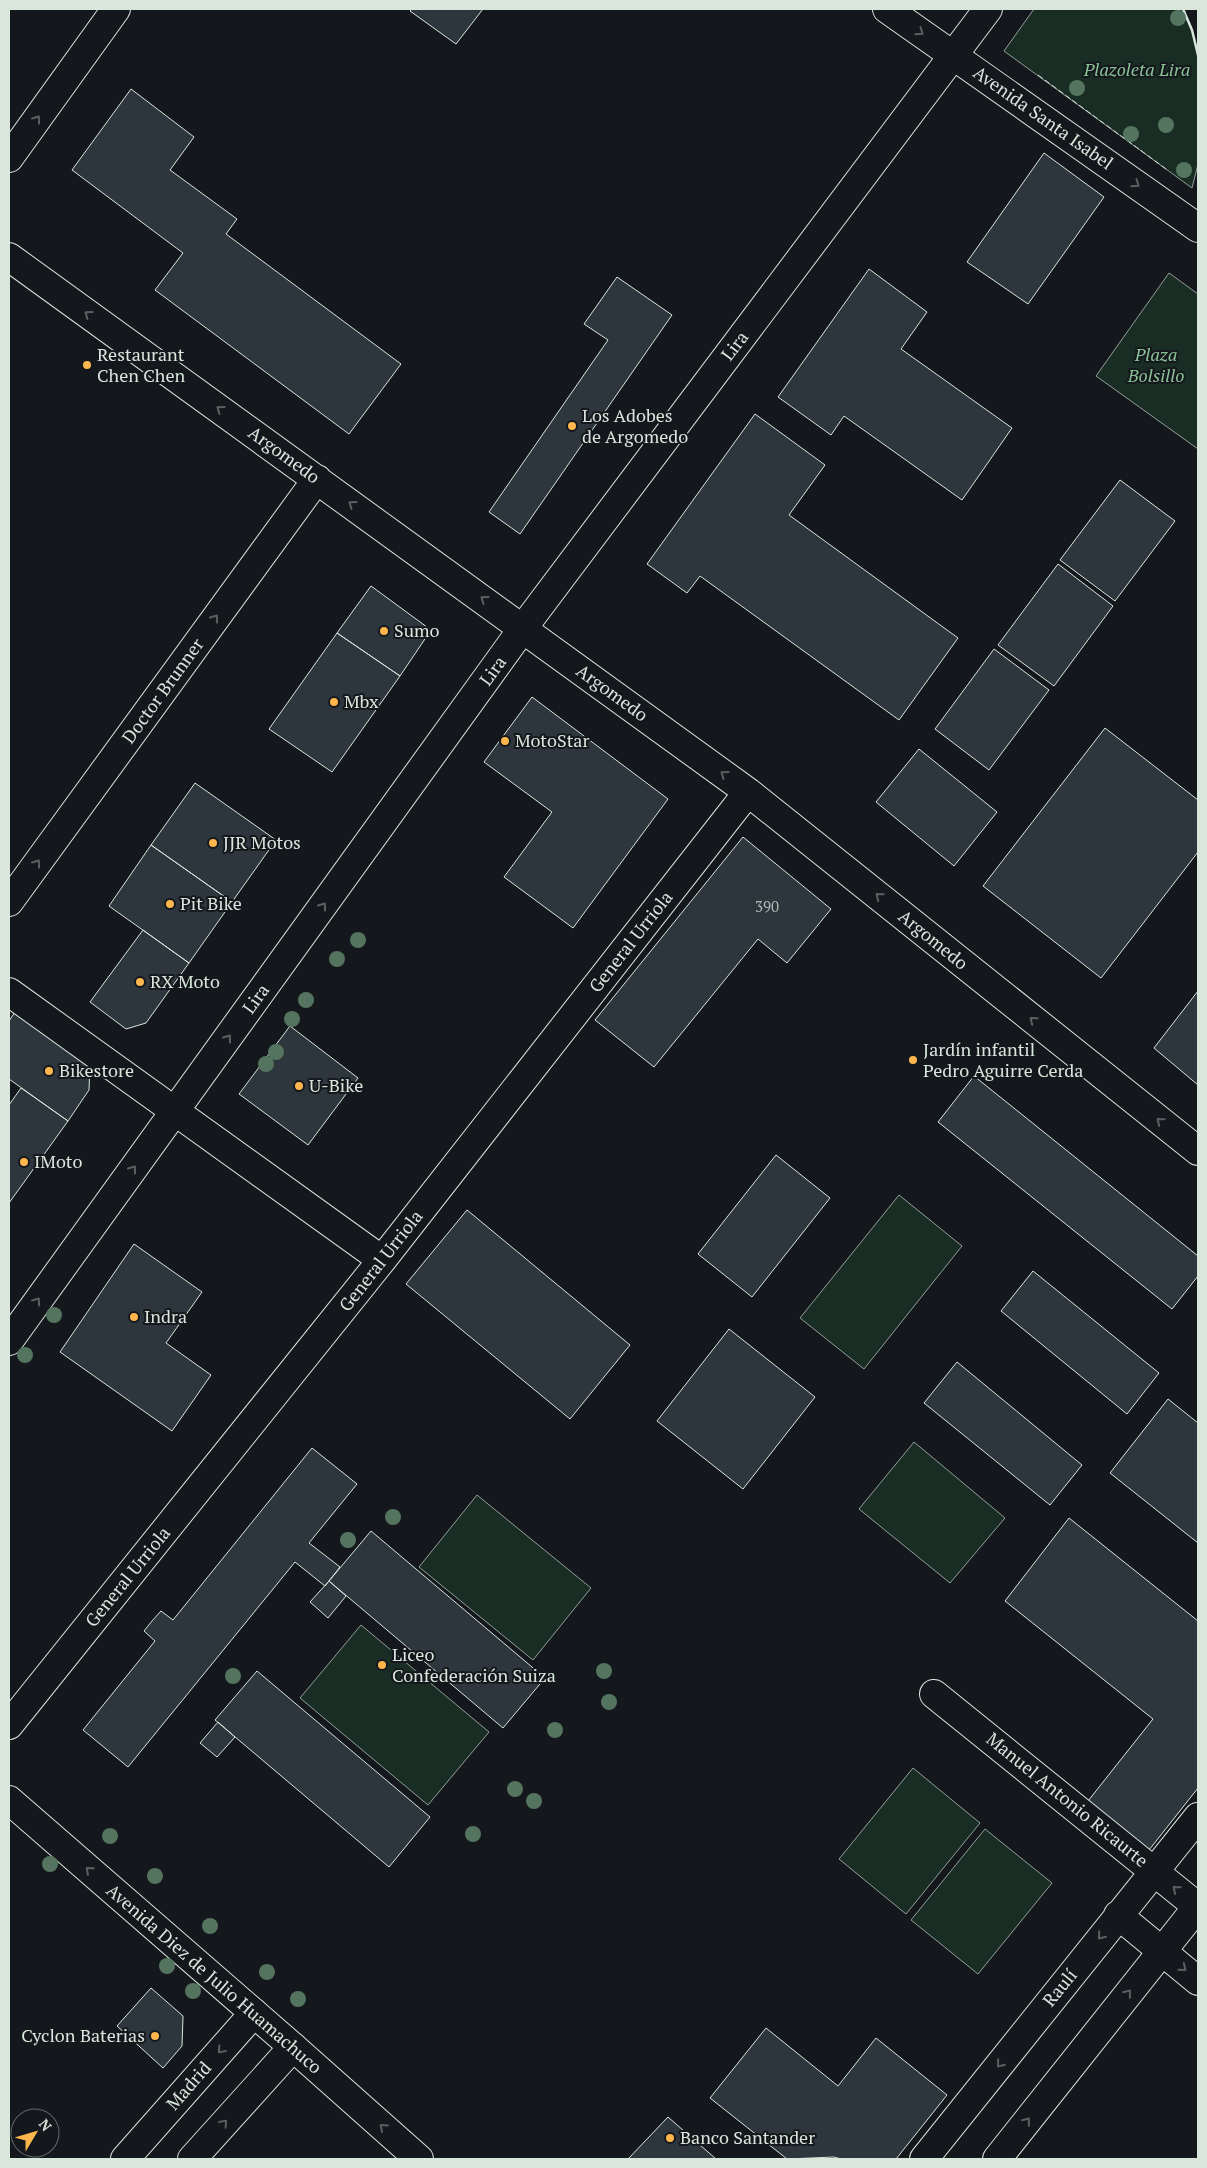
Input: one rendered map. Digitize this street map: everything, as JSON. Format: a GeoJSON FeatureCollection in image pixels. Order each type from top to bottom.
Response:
{"type":"FeatureCollection","features":[{"type":"Feature","properties":{"kind":"street"},"geometry":{"type":"LineString","coordinates":[[9,158],[116,9]]}},
{"type":"Feature","properties":{"kind":"street","name":"Avenida Santa Isabel"},"geometry":{"type":"LineString","coordinates":[[887,9],[1198,228]]}},
{"type":"Feature","properties":{"kind":"street","name":"Lira"},"geometry":{"type":"LineString","coordinates":[[9,1341],[523,628],[988,9]]}},
{"type":"Feature","properties":{"kind":"street","name":"Argomedo"},"geometry":{"type":"LineString","coordinates":[[9,257],[748,792],[1198,1151]]}},
{"type":"Feature","properties":{"kind":"street","name":"Doctor Brunner"},"geometry":{"type":"LineString","coordinates":[[9,902],[317,479]]}},
{"type":"Feature","properties":{"kind":"street","name":"General Urriola"},"geometry":{"type":"LineString","coordinates":[[9,1725],[382,1260],[748,792]]}},
{"type":"Feature","properties":{"kind":"street"},"geometry":{"type":"LineString","coordinates":[[9,992],[382,1260]]}},
{"type":"Feature","properties":{"kind":"street","name":"Manuel Antonio Ricaurte"},"geometry":{"type":"LineString","coordinates":[[934,1694],[1198,1907]]}},
{"type":"Feature","properties":{"kind":"street","name":"Avenida Diez de Julio Huamachuco"},"geometry":{"type":"LineString","coordinates":[[9,1800],[293,2046],[419,2159]]}},
{"type":"Feature","properties":{"kind":"street","name":"Raulí"},"geometry":{"type":"LineString","coordinates":[[924,2159],[1198,1817]]}},
{"type":"Feature","properties":{"kind":"street"},"geometry":{"type":"LineString","coordinates":[[997,2159],[1198,1907]]}},
{"type":"Feature","properties":{"kind":"street"},"geometry":{"type":"LineString","coordinates":[[1118,1915],[1198,1981]]}},
{"type":"Feature","properties":{"kind":"street","name":"Madrid"},"geometry":{"type":"LineString","coordinates":[[125,2159],[254,2013]]}},
{"type":"Feature","properties":{"kind":"street"},"geometry":{"type":"LineString","coordinates":[[192,2159],[293,2046]]}},
{"type":"Feature","properties":{"kind":"green space","name":"Plazoleta Lira"},"geometry":{"type":"Polygon","coordinates":[[[1034,9],[1183,9],[1192,30],[1198,55],[1198,164],[1192,188],[1004,51],[1034,9]]]}},
{"type":"Feature","properties":{"kind":"green space","name":"Plaza Bolsillo"},"geometry":{"type":"Polygon","coordinates":[[[1169,273],[1198,294],[1198,449],[1096,376],[1169,273]]]}},
{"type":"Feature","properties":{"kind":"green space"},"geometry":{"type":"Polygon","coordinates":[[[899,1195],[962,1246],[864,1369],[800,1318],[899,1195]]]}},
{"type":"Feature","properties":{"kind":"green space"},"geometry":{"type":"Polygon","coordinates":[[[914,1442],[1005,1518],[950,1583],[859,1509],[914,1442]]]}},
{"type":"Feature","properties":{"kind":"green space"},"geometry":{"type":"Polygon","coordinates":[[[477,1495],[591,1588],[533,1660],[419,1567],[477,1495]]]}},
{"type":"Feature","properties":{"kind":"green space"},"geometry":{"type":"Polygon","coordinates":[[[361,1625],[489,1732],[428,1805],[300,1698],[361,1625]]]}},
{"type":"Feature","properties":{"kind":"green space"},"geometry":{"type":"Polygon","coordinates":[[[913,1768],[980,1823],[906,1914],[839,1859],[913,1768]]]}},
{"type":"Feature","properties":{"kind":"green space"},"geometry":{"type":"Polygon","coordinates":[[[985,1829],[1052,1883],[978,1974],[911,1920],[985,1829]]]}},
{"type":"Feature","properties":{"kind":"building"},"geometry":{"type":"Polygon","coordinates":[[[412,9],[483,9],[456,44],[410,11],[412,9]]]}},
{"type":"Feature","properties":{"kind":"building"},"geometry":{"type":"Polygon","coordinates":[[[131,89],[194,137],[170,170],[237,219],[226,234],[401,364],[349,434],[155,290],[183,253],[72,170],[131,89]]]}},
{"type":"Feature","properties":{"kind":"building"},"geometry":{"type":"Polygon","coordinates":[[[1044,153],[1104,197],[1028,304],[967,262],[1044,153]]]}},
{"type":"Feature","properties":{"kind":"building"},"geometry":{"type":"Polygon","coordinates":[[[869,269],[927,312],[901,349],[1012,428],[962,500],[844,416],[831,435],[778,397],[869,269]]]}},
{"type":"Feature","properties":{"kind":"building","name":"Los Adobes de Argomedo"},"geometry":{"type":"Polygon","coordinates":[[[617,277],[672,315],[520,534],[489,512],[608,340],[584,324],[617,277]]]}},
{"type":"Feature","properties":{"kind":"building"},"geometry":{"type":"Polygon","coordinates":[[[755,414],[825,465],[789,515],[958,638],[899,720],[700,576],[687,593],[647,564],[755,414]]]}},
{"type":"Feature","properties":{"kind":"building"},"geometry":{"type":"Polygon","coordinates":[[[1120,480],[1175,521],[1115,601],[1060,560],[1120,480]]]}},
{"type":"Feature","properties":{"kind":"building"},"geometry":{"type":"Polygon","coordinates":[[[1058,564],[1113,606],[1054,686],[998,645],[1058,564]]]}},
{"type":"Feature","properties":{"kind":"building","name":"Sumo"},"geometry":{"type":"Polygon","coordinates":[[[371,586],[431,630],[400,676],[337,633],[371,586]]]}},
{"type":"Feature","properties":{"kind":"building","name":"Mbx"},"geometry":{"type":"Polygon","coordinates":[[[337,633],[400,676],[332,772],[269,729],[337,633]]]}},
{"type":"Feature","properties":{"kind":"building"},"geometry":{"type":"Polygon","coordinates":[[[994,649],[1049,690],[989,770],[935,729],[994,649]]]}},
{"type":"Feature","properties":{"kind":"building"},"geometry":{"type":"Polygon","coordinates":[[[532,697],[668,799],[573,928],[504,877],[552,812],[484,762],[532,697]]]}},
{"type":"Feature","properties":{"kind":"building"},"geometry":{"type":"Polygon","coordinates":[[[1105,728],[1198,800],[1198,852],[1101,978],[983,886],[1105,728]]]}},
{"type":"Feature","properties":{"kind":"building"},"geometry":{"type":"Polygon","coordinates":[[[919,749],[997,812],[954,866],[876,802],[919,749]]]}},
{"type":"Feature","properties":{"kind":"building","name":"JJR Motos"},"geometry":{"type":"Polygon","coordinates":[[[195,783],[276,840],[232,902],[151,845],[195,783]]]}},
{"type":"Feature","properties":{"kind":"building"},"geometry":{"type":"Polygon","coordinates":[[[743,837],[831,909],[787,963],[758,939],[654,1067],[595,1020],[743,837]]]}},
{"type":"Feature","properties":{"kind":"building","name":"Pit Bike"},"geometry":{"type":"Polygon","coordinates":[[[151,845],[232,902],[189,963],[109,906],[151,845]]]}},
{"type":"Feature","properties":{"kind":"building","name":"RX Moto"},"geometry":{"type":"Polygon","coordinates":[[[143,930],[189,963],[146,1023],[126,1029],[90,1002],[143,930]]]}},
{"type":"Feature","properties":{"kind":"building"},"geometry":{"type":"Polygon","coordinates":[[[1198,991],[1198,1085],[1154,1048],[1198,991]]]}},
{"type":"Feature","properties":{"kind":"building","name":"Bikestore"},"geometry":{"type":"Polygon","coordinates":[[[15,1012],[90,1063],[89,1090],[68,1121],[9,1079],[9,1021],[15,1012]]]}},
{"type":"Feature","properties":{"kind":"building","name":"U-Bike"},"geometry":{"type":"Polygon","coordinates":[[[290,1026],[358,1078],[308,1145],[239,1094],[290,1026]]]}},
{"type":"Feature","properties":{"kind":"building"},"geometry":{"type":"Polygon","coordinates":[[[974,1076],[1198,1256],[1198,1276],[1172,1309],[938,1122],[974,1076]]]}},
{"type":"Feature","properties":{"kind":"building","name":"IMoto"},"geometry":{"type":"Polygon","coordinates":[[[21,1088],[68,1121],[9,1203],[9,1105],[21,1088]]]}},
{"type":"Feature","properties":{"kind":"building"},"geometry":{"type":"Polygon","coordinates":[[[776,1155],[830,1198],[752,1297],[698,1254],[776,1155]]]}},
{"type":"Feature","properties":{"kind":"building"},"geometry":{"type":"Polygon","coordinates":[[[467,1210],[630,1345],[570,1419],[406,1284],[467,1210]]]}},
{"type":"Feature","properties":{"kind":"building","name":"Indra"},"geometry":{"type":"Polygon","coordinates":[[[134,1244],[202,1292],[166,1343],[211,1375],[172,1431],[60,1352],[134,1244]]]}},
{"type":"Feature","properties":{"kind":"building"},"geometry":{"type":"Polygon","coordinates":[[[1033,1271],[1159,1373],[1127,1414],[1001,1311],[1033,1271]]]}},
{"type":"Feature","properties":{"kind":"building"},"geometry":{"type":"Polygon","coordinates":[[[729,1329],[815,1397],[743,1489],[657,1421],[729,1329]]]}},
{"type":"Feature","properties":{"kind":"building"},"geometry":{"type":"Polygon","coordinates":[[[957,1362],[1082,1465],[1050,1505],[924,1403],[957,1362]]]}},
{"type":"Feature","properties":{"kind":"building"},"geometry":{"type":"Polygon","coordinates":[[[1168,1399],[1198,1423],[1198,1543],[1110,1473],[1168,1399]]]}},
{"type":"Feature","properties":{"kind":"building"},"geometry":{"type":"Polygon","coordinates":[[[312,1448],[357,1484],[309,1543],[340,1567],[325,1586],[295,1562],[128,1767],[83,1730],[155,1641],[144,1631],[152,1621],[161,1611],[173,1620],[312,1448]]]}},
{"type":"Feature","properties":{"kind":"building"},"geometry":{"type":"Polygon","coordinates":[[[1069,1518],[1198,1621],[1198,1788],[1149,1850],[1088,1801],[1153,1719],[1005,1601],[1069,1518]]]}},
{"type":"Feature","properties":{"kind":"building"},"geometry":{"type":"Polygon","coordinates":[[[371,1531],[545,1678],[503,1728],[329,1581],[371,1531]]]}},
{"type":"Feature","properties":{"kind":"building"},"geometry":{"type":"Polygon","coordinates":[[[329,1581],[346,1596],[328,1618],[310,1602],[329,1581]]]}},
{"type":"Feature","properties":{"kind":"building"},"geometry":{"type":"Polygon","coordinates":[[[257,1671],[430,1817],[389,1867],[215,1720],[257,1671]]]}},
{"type":"Feature","properties":{"kind":"building"},"geometry":{"type":"Polygon","coordinates":[[[218,1722],[235,1737],[217,1757],[200,1743],[218,1722]]]}},
{"type":"Feature","properties":{"kind":"building","name":"Cyclon Baterias"},"geometry":{"type":"Polygon","coordinates":[[[151,1988],[183,2016],[182,2046],[163,2068],[117,2026],[151,1988]]]}},
{"type":"Feature","properties":{"kind":"building"},"geometry":{"type":"Polygon","coordinates":[[[766,2028],[838,2086],[876,2038],[947,2095],[896,2159],[841,2159],[834,2157],[787,2159],[710,2098],[766,2028]]]}},
{"type":"Feature","properties":{"kind":"building","name":"Banco Santander"},"geometry":{"type":"Polygon","coordinates":[[[668,2117],[716,2159],[628,2159],[668,2117]]]}},
{"type":"Feature","properties":{"kind":"fence"},"geometry":{"type":"LineString","coordinates":[[1038,75],[1166,169]]}},
{"type":"Feature","properties":{"kind":"wall"},"geometry":{"type":"LineString","coordinates":[[1183,9],[1192,30],[1198,55]]}},
{"type":"Feature","properties":{"kind":"place","name":"Restaurant Chen Chen"},"geometry":{"type":"Point","coordinates":[87,365]}},
{"type":"Feature","properties":{"kind":"place","name":"Los Adobes de Argomedo"},"geometry":{"type":"Point","coordinates":[572,426]}},
{"type":"Feature","properties":{"kind":"place","name":"Sumo"},"geometry":{"type":"Point","coordinates":[384,631]}},
{"type":"Feature","properties":{"kind":"place","name":"Mbx"},"geometry":{"type":"Point","coordinates":[334,702]}},
{"type":"Feature","properties":{"kind":"place","name":"MotoStar"},"geometry":{"type":"Point","coordinates":[505,741]}},
{"type":"Feature","properties":{"kind":"place","name":"JJR Motos"},"geometry":{"type":"Point","coordinates":[213,843]}},
{"type":"Feature","properties":{"kind":"place","name":"Pit Bike"},"geometry":{"type":"Point","coordinates":[170,904]}},
{"type":"Feature","properties":{"kind":"place","name":"RX Moto"},"geometry":{"type":"Point","coordinates":[140,982]}},
{"type":"Feature","properties":{"kind":"place","name":"Jardín infantil Pedro Aguirre Cerda"},"geometry":{"type":"Point","coordinates":[913,1060]}},
{"type":"Feature","properties":{"kind":"place","name":"Bikestore"},"geometry":{"type":"Point","coordinates":[49,1071]}},
{"type":"Feature","properties":{"kind":"place","name":"U-Bike"},"geometry":{"type":"Point","coordinates":[299,1086]}},
{"type":"Feature","properties":{"kind":"place","name":"IMoto"},"geometry":{"type":"Point","coordinates":[24,1162]}},
{"type":"Feature","properties":{"kind":"place","name":"Indra"},"geometry":{"type":"Point","coordinates":[134,1317]}},
{"type":"Feature","properties":{"kind":"place","name":"Liceo Confederación Suiza"},"geometry":{"type":"Point","coordinates":[382,1665]}},
{"type":"Feature","properties":{"kind":"place","name":"Cyclon Baterias"},"geometry":{"type":"Point","coordinates":[155,2036]}},
{"type":"Feature","properties":{"kind":"place","name":"Banco Santander"},"geometry":{"type":"Point","coordinates":[670,2138]}}]}
